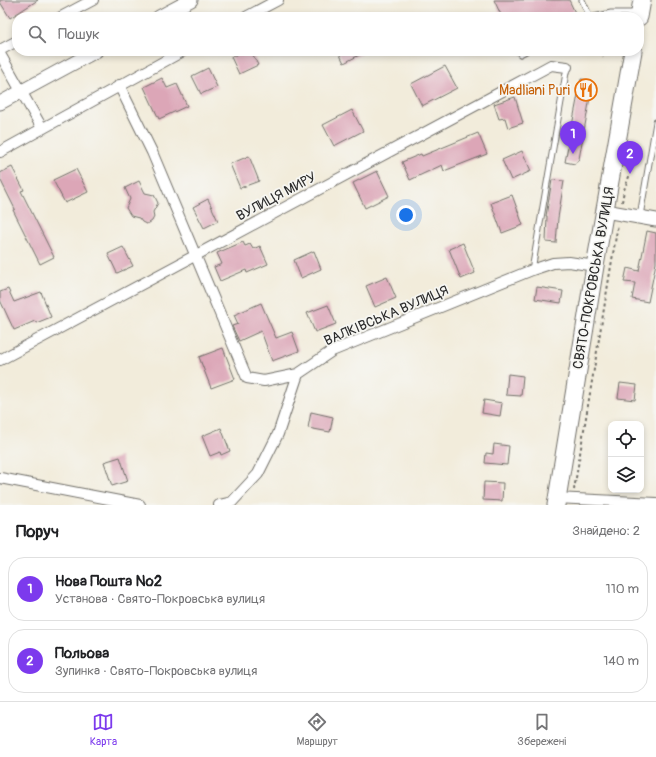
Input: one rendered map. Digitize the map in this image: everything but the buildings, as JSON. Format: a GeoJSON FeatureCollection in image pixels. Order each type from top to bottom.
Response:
{"type":"FeatureCollection","features":[{"type":"Feature","properties":{"kind":"main road","name":"СВЯТО-ПОКРОВСЬКА ВУЛИЦЯ"},"geometry":{"type":"LineString","coordinates":[[561,501],[595,266],[612,213],[632,56]]}},
{"type":"Feature","properties":{"kind":"street"},"geometry":{"type":"LineString","coordinates":[[70,12],[93,0]]}},
{"type":"Feature","properties":{"kind":"street"},"geometry":{"type":"LineString","coordinates":[[168,12],[191,0]]}},
{"type":"Feature","properties":{"kind":"street"},"geometry":{"type":"LineString","coordinates":[[255,12],[278,0]]}},
{"type":"Feature","properties":{"kind":"street"},"geometry":{"type":"LineString","coordinates":[[0,50],[12,44]]}},
{"type":"Feature","properties":{"kind":"street"},"geometry":{"type":"LineString","coordinates":[[0,54],[20,92],[42,128]]}},
{"type":"Feature","properties":{"kind":"street"},"geometry":{"type":"LineString","coordinates":[[0,102],[87,56]]}},
{"type":"Feature","properties":{"kind":"street"},"geometry":{"type":"LineString","coordinates":[[0,152],[174,56]]}},
{"type":"Feature","properties":{"kind":"street","name":"ВУЛИЦЯ МИРУ"},"geometry":{"type":"LineString","coordinates":[[0,360],[540,71],[552,65],[567,67]]}},
{"type":"Feature","properties":{"kind":"street"},"geometry":{"type":"LineString","coordinates":[[119,86],[152,152],[247,378],[264,381],[298,374]]}},
{"type":"Feature","properties":{"kind":"street"},"geometry":{"type":"LineString","coordinates":[[612,213],[656,220]]}},
{"type":"Feature","properties":{"kind":"street","name":"ВАЛКІВСЬКА ВУЛИЦЯ"},"geometry":{"type":"LineString","coordinates":[[298,374],[332,351],[532,270],[561,262],[595,266]]}},
{"type":"Feature","properties":{"kind":"street"},"geometry":{"type":"LineString","coordinates":[[219,505],[232,503],[258,474],[278,434],[298,374]]}},
{"type":"Feature","properties":{"kind":"street"},"geometry":{"type":"LineString","coordinates":[[0,478],[140,505]]}},
{"type":"Feature","properties":{"kind":"street"},"geometry":{"type":"LineString","coordinates":[[561,501],[656,503]]}},
{"type":"Feature","properties":{"kind":"lane"},"geometry":{"type":"LineString","coordinates":[[582,0],[588,12]]}},
{"type":"Feature","properties":{"kind":"lane"},"geometry":{"type":"LineString","coordinates":[[621,12],[640,10]]}},
{"type":"Feature","properties":{"kind":"lane"},"geometry":{"type":"LineString","coordinates":[[532,270],[567,67]]}},
{"type":"Feature","properties":{"kind":"lane"},"geometry":{"type":"LineString","coordinates":[[640,217],[656,122]]}},
{"type":"Feature","properties":{"kind":"path"},"geometry":{"type":"LineString","coordinates":[[561,501],[612,213],[624,190],[630,174]]}},
{"type":"Feature","properties":{"kind":"place","name":"Madliani Puri"},"geometry":{"type":"Point","coordinates":[586,90]}},
{"type":"Feature","properties":{"kind":"place","name":"Нова Пошта №2"},"geometry":{"type":"Point","coordinates":[573,154]}},
{"type":"Feature","properties":{"kind":"place","name":"Польова"},"geometry":{"type":"Point","coordinates":[630,174]}}]}
